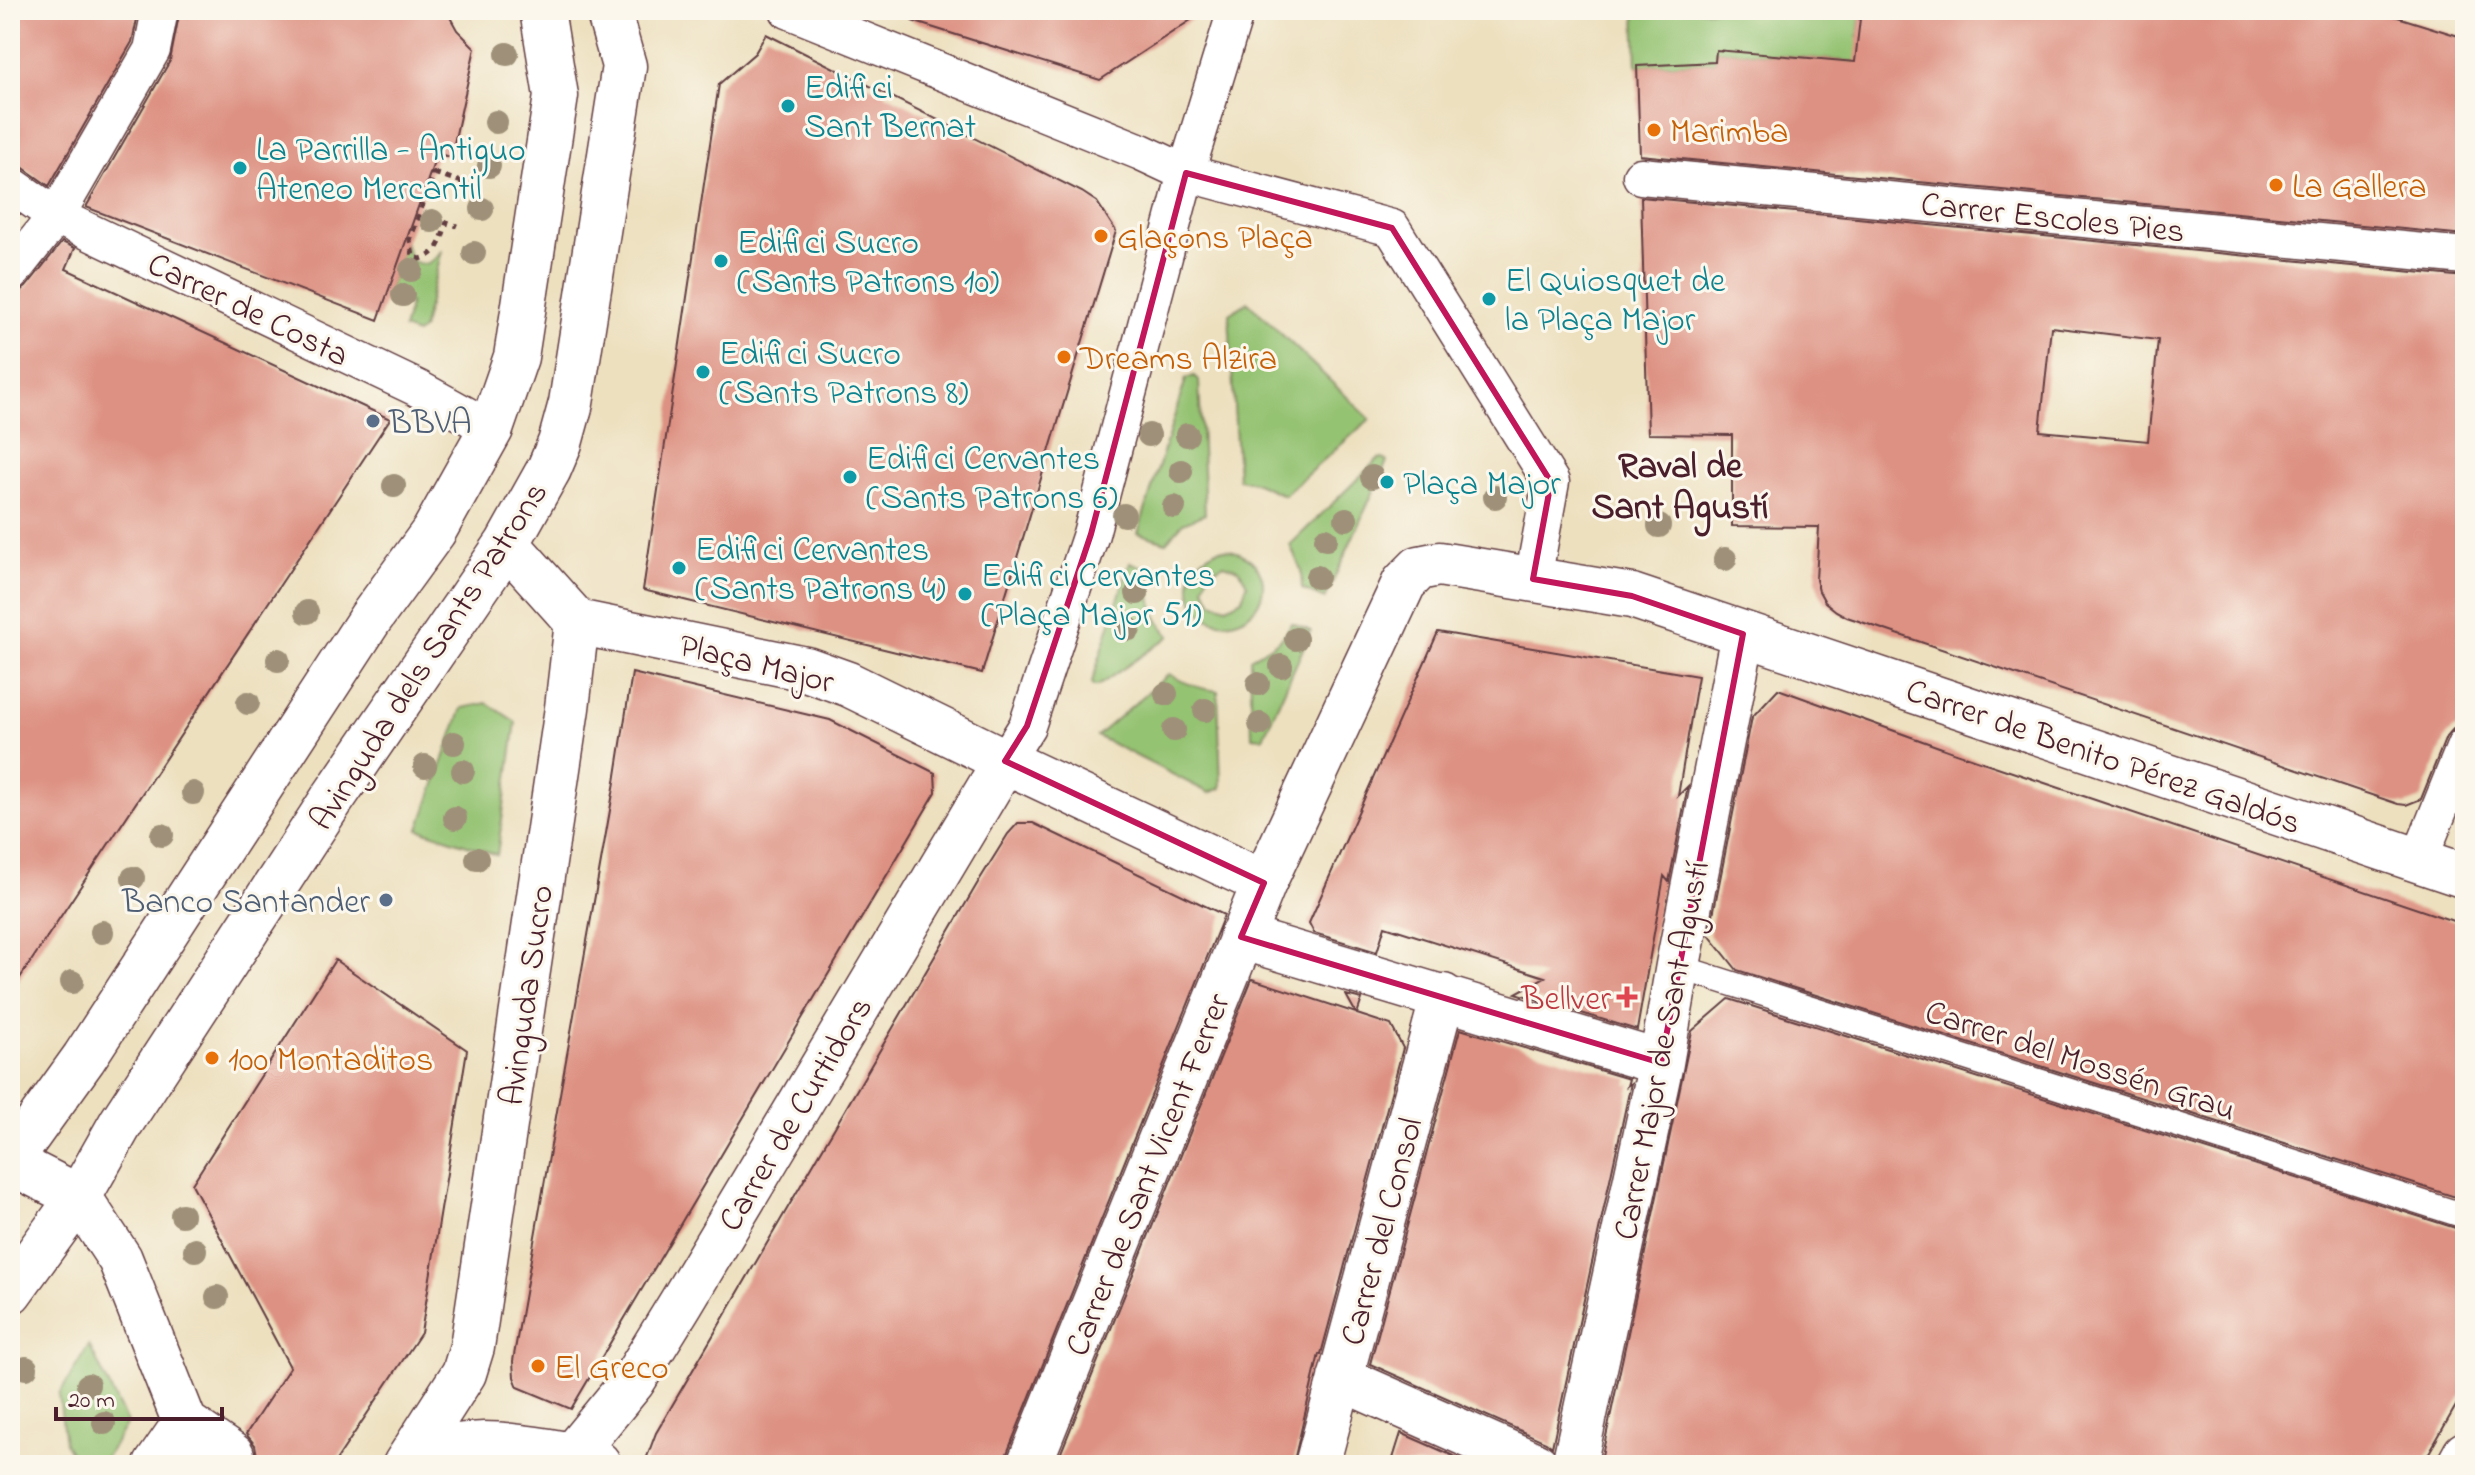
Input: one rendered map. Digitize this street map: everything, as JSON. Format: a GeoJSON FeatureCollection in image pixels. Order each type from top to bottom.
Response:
{"type":"FeatureCollection","features":[{"type":"Feature","properties":{"kind":"street"},"geometry":{"type":"LineString","coordinates":[[10,274],[56,216],[152,50],[160,10]]}},
{"type":"Feature","properties":{"kind":"street","name":"Avinguda dels Sants Patrons"},"geometry":{"type":"LineString","coordinates":[[10,1162],[84,1058],[370,619],[434,531],[491,429],[516,357],[556,96],[542,10]]}},
{"type":"Feature","properties":{"kind":"street","name":"Avinguda dels Sants Patrons"},"geometry":{"type":"LineString","coordinates":[[10,1292],[79,1197],[121,1123],[331,801],[507,544],[549,469],[571,403],[624,66],[608,10]]}},
{"type":"Feature","properties":{"kind":"street"},"geometry":{"type":"LineString","coordinates":[[788,10],[1186,173],[1392,228],[1551,482],[1533,579]]}},
{"type":"Feature","properties":{"kind":"street"},"geometry":{"type":"LineString","coordinates":[[1005,761],[1027,726],[1091,534],[1186,173],[1236,10]]}},
{"type":"Feature","properties":{"kind":"street","name":"Carrer Escoles Pies"},"geometry":{"type":"LineString","coordinates":[[1641,176],[2465,256]]}},
{"type":"Feature","properties":{"kind":"street","name":"Carrer de Costa"},"geometry":{"type":"LineString","coordinates":[[10,184],[56,216],[417,388],[491,429]]}},
{"type":"Feature","properties":{"kind":"street"},"geometry":{"type":"LineString","coordinates":[[507,544],[577,622]]}},
{"type":"Feature","properties":{"kind":"street"},"geometry":{"type":"LineString","coordinates":[[1264,883],[1404,583],[1419,568],[1439,564],[1632,596],[1743,634]]}},
{"type":"Feature","properties":{"kind":"street","name":"Plaça Major"},"geometry":{"type":"LineString","coordinates":[[577,622],[806,669],[848,684],[1264,883]]}},
{"type":"Feature","properties":{"kind":"street","name":"Avinguda Sucro"},"geometry":{"type":"LineString","coordinates":[[408,1460],[464,1373],[472,1347],[565,723],[577,622]]}},
{"type":"Feature","properties":{"kind":"street","name":"Carrer de Benito Pérez Galdós"},"geometry":{"type":"LineString","coordinates":[[1743,634],[2465,876]]}},
{"type":"Feature","properties":{"kind":"street","name":"Carrer Major de Sant Agustí"},"geometry":{"type":"LineString","coordinates":[[1574,1465],[1661,1063],[1743,634]]}},
{"type":"Feature","properties":{"kind":"street"},"geometry":{"type":"LineString","coordinates":[[2419,860],[2465,746]]}},
{"type":"Feature","properties":{"kind":"street","name":"Carrer de Curtidors"},"geometry":{"type":"LineString","coordinates":[[580,1462],[641,1368],[1005,761]]}},
{"type":"Feature","properties":{"kind":"street","name":"Carrer de Sant Vicent Ferrer"},"geometry":{"type":"LineString","coordinates":[[1029,1465],[1264,883]]}},
{"type":"Feature","properties":{"kind":"street"},"geometry":{"type":"LineString","coordinates":[[1241,937],[1661,1063]]}},
{"type":"Feature","properties":{"kind":"street","name":"Carrer del Consol"},"geometry":{"type":"LineString","coordinates":[[1317,1465],[1443,996]]}},
{"type":"Feature","properties":{"kind":"street"},"geometry":{"type":"LineString","coordinates":[[10,1162],[79,1197],[120,1259],[185,1423],[232,1455]]}},
{"type":"Feature","properties":{"kind":"street"},"geometry":{"type":"LineString","coordinates":[[1340,1378],[1536,1465]]}},
{"type":"Feature","properties":{"kind":"street"},"geometry":{"type":"LineString","coordinates":[[156,1465],[185,1423]]}},
{"type":"Feature","properties":{"kind":"street"},"geometry":{"type":"LineString","coordinates":[[408,1460],[445,1446],[497,1443],[580,1462]]}},
{"type":"Feature","properties":{"kind":"street"},"geometry":{"type":"LineString","coordinates":[[2459,1465],[2465,1454]]}},
{"type":"Feature","properties":{"kind":"lane","name":"Carrer del Mossén Grau"},"geometry":{"type":"LineString","coordinates":[[1678,965],[2465,1216]]}},
{"type":"Feature","properties":{"kind":"path"},"geometry":{"type":"LineString","coordinates":[[457,226],[447,222],[438,247],[428,257],[420,259],[413,256],[410,240],[432,173],[465,183]]}},
{"type":"Feature","properties":{"kind":"highlighted area"},"geometry":{"type":"Polygon","coordinates":[[[1186,173],[1392,228],[1551,482],[1533,579],[1632,596],[1743,634],[1661,1063],[1241,937],[1264,883],[1005,761],[1027,726],[1091,534],[1186,173]]]}},
{"type":"Feature","properties":{"kind":"green space"},"geometry":{"type":"Polygon","coordinates":[[[1635,10],[1861,10],[1858,39],[1895,44],[1892,65],[1716,50],[1715,62],[1637,66],[1635,10]]]}},
{"type":"Feature","properties":{"kind":"green space"},"geometry":{"type":"Polygon","coordinates":[[[405,243],[411,260],[420,264],[432,261],[442,250],[422,330],[416,334],[403,329],[410,304],[386,297],[405,243]]]}},
{"type":"Feature","properties":{"kind":"green space"},"geometry":{"type":"Polygon","coordinates":[[[1248,302],[1370,419],[1284,495],[1254,482],[1238,479],[1229,314],[1248,302]]]}},
{"type":"Feature","properties":{"kind":"green space"},"geometry":{"type":"Polygon","coordinates":[[[1194,376],[1199,381],[1205,514],[1183,523],[1166,542],[1138,533],[1186,379],[1194,376]]]}},
{"type":"Feature","properties":{"kind":"green space"},"geometry":{"type":"Polygon","coordinates":[[[1378,459],[1387,461],[1385,466],[1325,599],[1302,589],[1301,570],[1290,545],[1378,459]]]}},
{"type":"Feature","properties":{"kind":"green space"},"geometry":{"type":"Polygon","coordinates":[[[1220,549],[1230,550],[1240,553],[1255,565],[1263,581],[1259,602],[1252,612],[1241,619],[1224,623],[1210,619],[1199,611],[1192,599],[1190,585],[1193,571],[1203,558],[1220,549]],[[1224,564],[1209,572],[1204,587],[1212,602],[1227,607],[1242,599],[1247,584],[1239,569],[1224,564]]]}},
{"type":"Feature","properties":{"kind":"green space"},"geometry":{"type":"Polygon","coordinates":[[[1130,562],[1153,571],[1150,588],[1153,606],[1170,636],[1098,686],[1093,686],[1092,682],[1130,562]]]}},
{"type":"Feature","properties":{"kind":"green space"},"geometry":{"type":"Polygon","coordinates":[[[1291,623],[1311,631],[1263,738],[1252,737],[1250,658],[1279,640],[1291,623]]]}},
{"type":"Feature","properties":{"kind":"green space"},"geometry":{"type":"Polygon","coordinates":[[[1169,674],[1192,686],[1218,691],[1221,788],[1209,793],[1097,736],[1169,674]]]}},
{"type":"Feature","properties":{"kind":"green space"},"geometry":{"type":"Polygon","coordinates":[[[487,703],[516,722],[497,855],[419,829],[462,708],[487,703]]]}},
{"type":"Feature","properties":{"kind":"green space"},"geometry":{"type":"Polygon","coordinates":[[[89,1345],[127,1423],[101,1465],[77,1465],[65,1444],[59,1395],[89,1345]]]}},
{"type":"Feature","properties":{"kind":"building"},"geometry":{"type":"Polygon","coordinates":[[[10,10],[139,10],[132,42],[49,186],[22,167],[10,163],[10,10]]]}},
{"type":"Feature","properties":{"kind":"building"},"geometry":{"type":"Polygon","coordinates":[[[180,10],[446,10],[457,30],[475,48],[451,157],[437,154],[378,320],[86,207],[170,61],[180,10]]]}},
{"type":"Feature","properties":{"kind":"building"},"geometry":{"type":"Polygon","coordinates":[[[913,10],[1206,10],[1100,80],[912,21],[913,10]]]}},
{"type":"Feature","properties":{"kind":"building"},"geometry":{"type":"Polygon","coordinates":[[[1861,10],[2375,10],[2465,38],[2465,235],[1640,155],[1637,66],[1715,62],[1716,50],[1855,62],[1861,10]]]}},
{"type":"Feature","properties":{"kind":"building"},"geometry":{"type":"Polygon","coordinates":[[[766,34],[1082,192],[1097,202],[1116,231],[982,673],[643,590],[719,84],[755,53],[766,34]]]}},
{"type":"Feature","properties":{"kind":"building"},"geometry":{"type":"Polygon","coordinates":[[[1641,197],[2465,277],[2465,725],[2453,729],[2446,737],[2421,799],[2406,805],[2398,804],[1847,617],[1825,602],[1819,591],[1816,580],[1819,527],[1732,526],[1732,435],[1648,434],[1641,197]],[[2051,327],[2040,431],[2148,441],[2158,340],[2051,327]]]}},
{"type":"Feature","properties":{"kind":"building"},"geometry":{"type":"Polygon","coordinates":[[[62,242],[75,248],[66,269],[390,419],[10,993],[10,295],[26,287],[62,242]]]}},
{"type":"Feature","properties":{"kind":"building"},"geometry":{"type":"Polygon","coordinates":[[[1438,632],[1698,676],[1678,796],[1688,786],[1669,882],[1664,876],[1637,1030],[1516,993],[1545,977],[1385,926],[1377,952],[1314,933],[1309,923],[1438,632]]]}},
{"type":"Feature","properties":{"kind":"building"},"geometry":{"type":"Polygon","coordinates":[[[632,673],[830,720],[935,773],[936,792],[571,1409],[518,1387],[513,1361],[632,673]]]}},
{"type":"Feature","properties":{"kind":"building"},"geometry":{"type":"Polygon","coordinates":[[[1778,689],[1953,752],[2465,925],[2465,1200],[1737,970],[1709,935],[1752,717],[1778,689]]]}},
{"type":"Feature","properties":{"kind":"building"},"geometry":{"type":"Polygon","coordinates":[[[1018,823],[1033,823],[1224,915],[1006,1456],[1005,1465],[644,1465],[656,1433],[980,879],[1018,823]]]}},
{"type":"Feature","properties":{"kind":"building"},"geometry":{"type":"Polygon","coordinates":[[[335,960],[467,1050],[421,1333],[333,1465],[254,1465],[257,1456],[255,1445],[246,1434],[290,1367],[192,1184],[335,960]]]}},
{"type":"Feature","properties":{"kind":"building"},"geometry":{"type":"Polygon","coordinates":[[[1252,979],[1356,1013],[1346,995],[1362,999],[1357,1014],[1391,1025],[1403,1048],[1319,1354],[1293,1465],[1056,1465],[1252,979]]]}},
{"type":"Feature","properties":{"kind":"building"},"geometry":{"type":"Polygon","coordinates":[[[1729,999],[2465,1231],[2465,1390],[2422,1465],[1600,1465],[1692,1031],[1729,999]]]}},
{"type":"Feature","properties":{"kind":"building"},"geometry":{"type":"Polygon","coordinates":[[[1460,1029],[1629,1079],[1627,1086],[1631,1083],[1552,1447],[1370,1364],[1460,1029]]]}},
{"type":"Feature","properties":{"kind":"building"},"geometry":{"type":"Polygon","coordinates":[[[1401,1433],[1474,1465],[1391,1465],[1401,1433]]]}},
{"type":"Feature","properties":{"kind":"place","name":"Edifici Sant Bernat"},"geometry":{"type":"Point","coordinates":[788,106]}},
{"type":"Feature","properties":{"kind":"place","name":"Marimba"},"geometry":{"type":"Point","coordinates":[1654,130]}},
{"type":"Feature","properties":{"kind":"place","name":"La Parrilla - Antiguo Ateneo Mercantil"},"geometry":{"type":"Point","coordinates":[240,168]}},
{"type":"Feature","properties":{"kind":"place","name":"La Gallera"},"geometry":{"type":"Point","coordinates":[2276,185]}},
{"type":"Feature","properties":{"kind":"place","name":"Glaçons Plaça"},"geometry":{"type":"Point","coordinates":[1101,236]}},
{"type":"Feature","properties":{"kind":"place","name":"Edifici Sucro (Sants Patrons 10)"},"geometry":{"type":"Point","coordinates":[721,261]}},
{"type":"Feature","properties":{"kind":"place","name":"El Quiosquet de la Plaça Major"},"geometry":{"type":"Point","coordinates":[1489,299]}},
{"type":"Feature","properties":{"kind":"place","name":"Dreams Alzira"},"geometry":{"type":"Point","coordinates":[1064,357]}},
{"type":"Feature","properties":{"kind":"place","name":"Edifici Sucro (Sants Patrons 8)"},"geometry":{"type":"Point","coordinates":[703,372]}},
{"type":"Feature","properties":{"kind":"place","name":"BBVA"},"geometry":{"type":"Point","coordinates":[373,421]}},
{"type":"Feature","properties":{"kind":"place","name":"Edifici Cervantes (Sants Patrons 6)"},"geometry":{"type":"Point","coordinates":[850,477]}},
{"type":"Feature","properties":{"kind":"place","name":"Plaça Major"},"geometry":{"type":"Point","coordinates":[1387,482]}},
{"type":"Feature","properties":{"kind":"place","name":"Edifici Cervantes (Sants Patrons 4)"},"geometry":{"type":"Point","coordinates":[679,568]}},
{"type":"Feature","properties":{"kind":"place","name":"Edifici Cervantes (Plaça Major 51)"},"geometry":{"type":"Point","coordinates":[965,594]}},
{"type":"Feature","properties":{"kind":"place","name":"Banco Santander"},"geometry":{"type":"Point","coordinates":[386,900]}},
{"type":"Feature","properties":{"kind":"place","name":"Bellver"},"geometry":{"type":"Point","coordinates":[1627,997]}},
{"type":"Feature","properties":{"kind":"place","name":"100 Montaditos"},"geometry":{"type":"Point","coordinates":[212,1058]}},
{"type":"Feature","properties":{"kind":"place","name":"El Greco"},"geometry":{"type":"Point","coordinates":[538,1366]}},
{"type":"Feature","properties":{"kind":"district","name":"Raval de Sant Agustí"},"geometry":{"type":"Point","coordinates":[1680,484]}}]}
